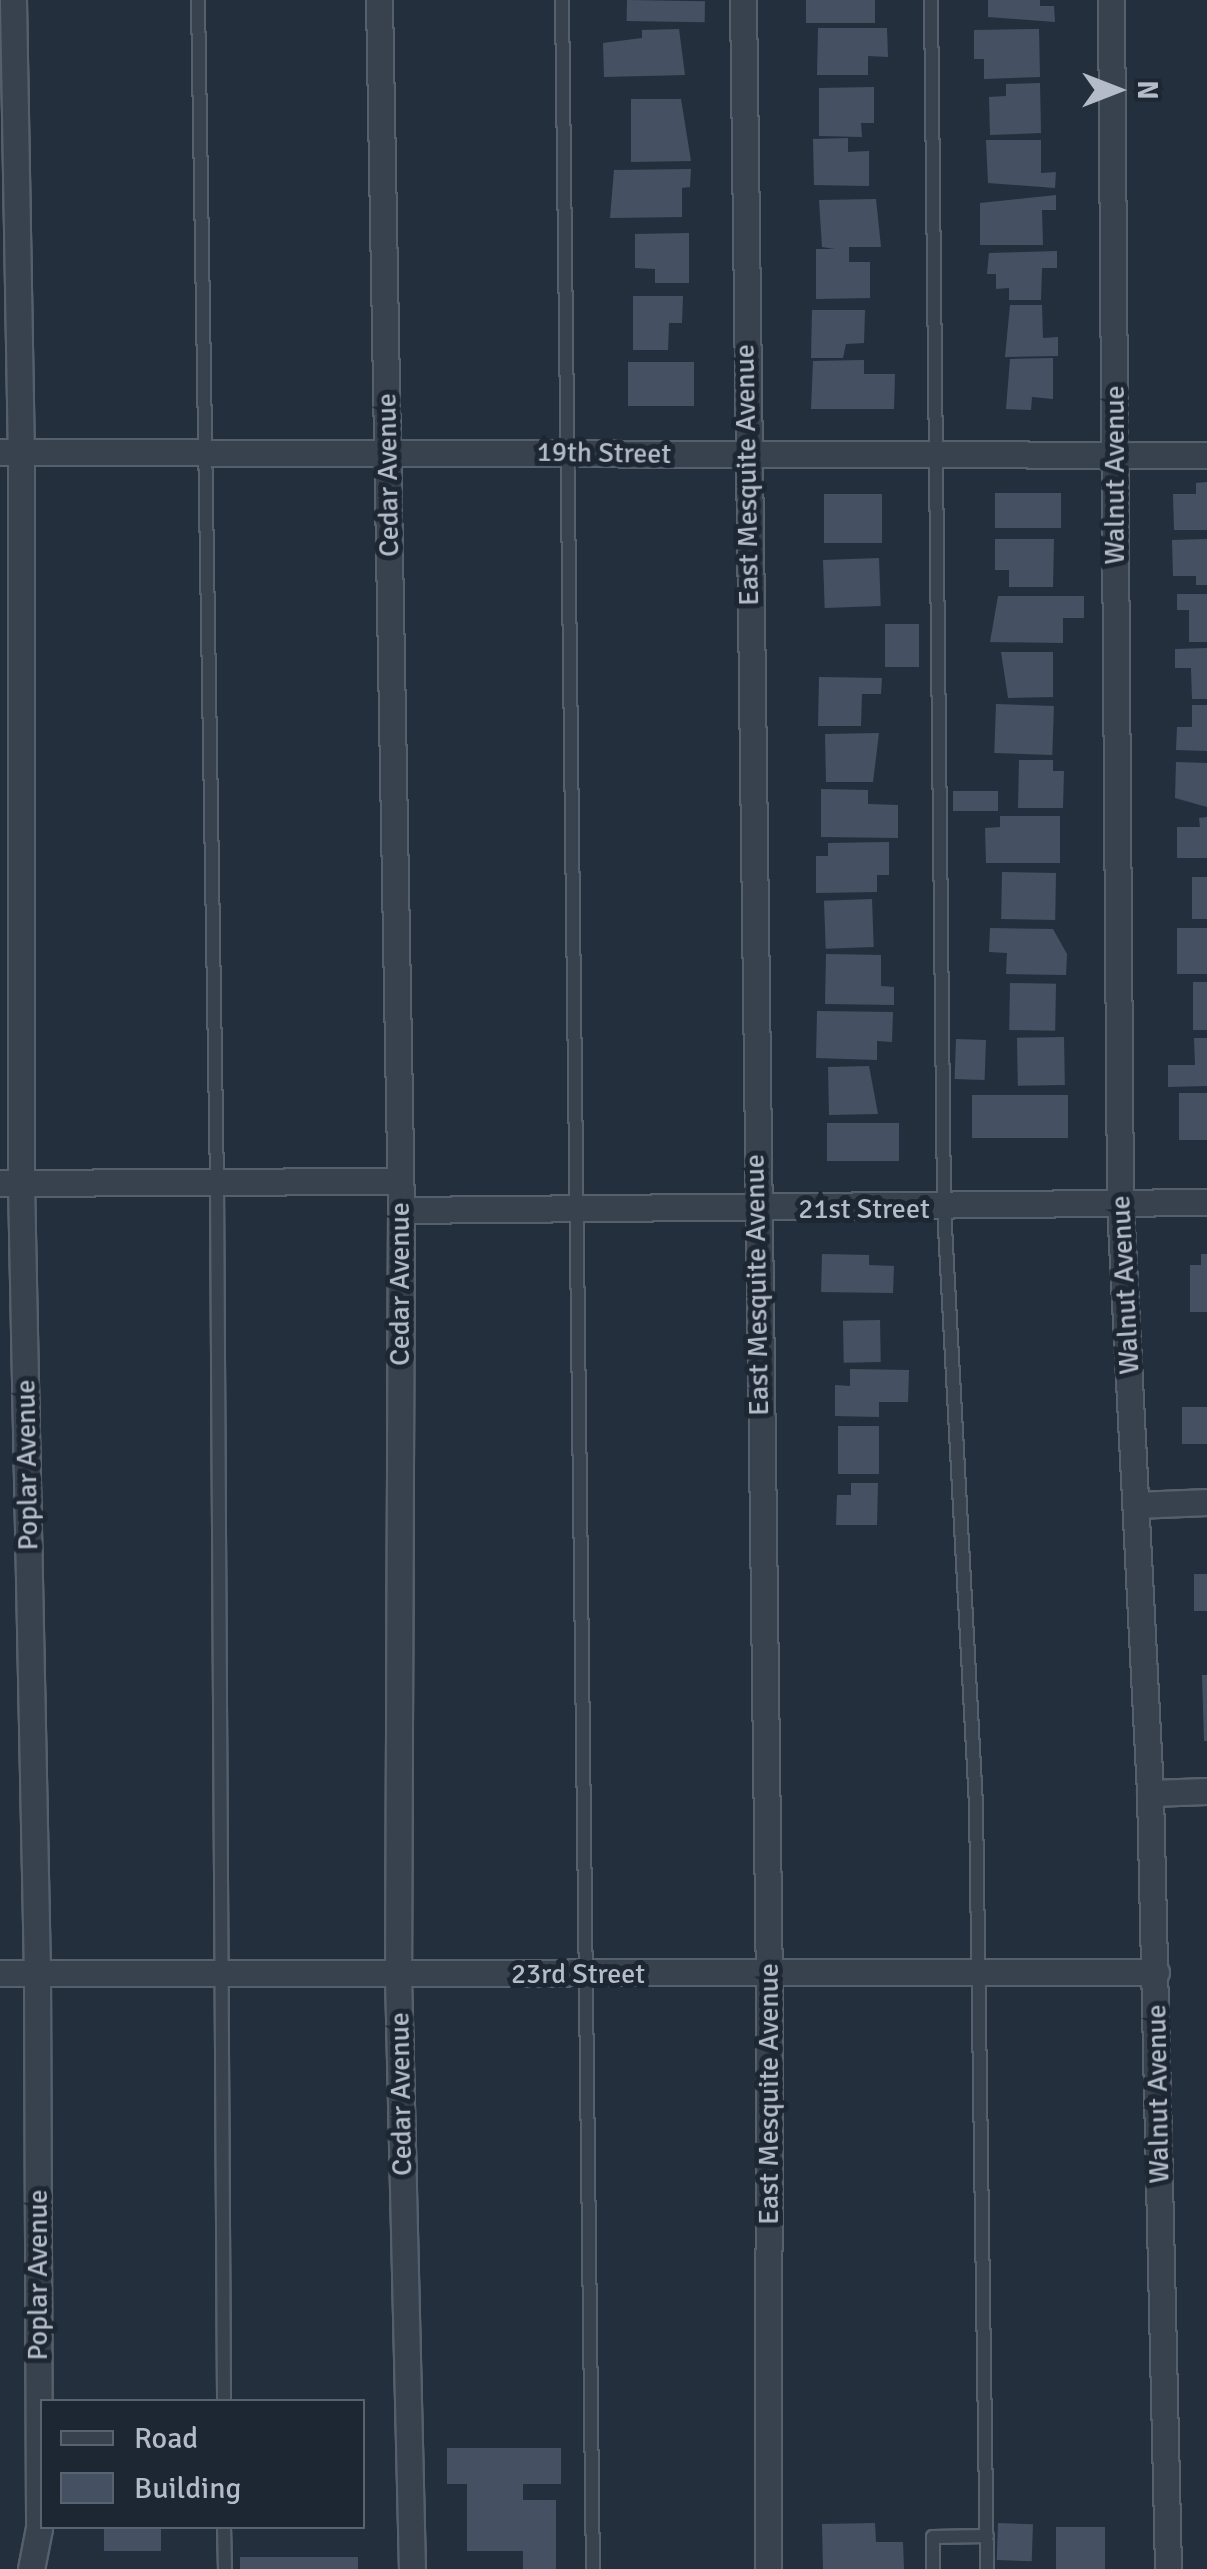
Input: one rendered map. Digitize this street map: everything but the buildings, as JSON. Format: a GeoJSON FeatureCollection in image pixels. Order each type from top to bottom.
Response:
{"type":"FeatureCollection","features":[{"type":"Feature","properties":{"kind":"street","name":"Poplar Avenue"},"geometry":{"type":"LineString","coordinates":[[13,0],[11,1183],[37,1972],[39,2528],[31,2569]]}},
{"type":"Feature","properties":{"kind":"street","name":"Cedar Avenue"},"geometry":{"type":"LineString","coordinates":[[379,0],[401,1210],[398,1976],[412,2569]]}},
{"type":"Feature","properties":{"kind":"street","name":"East Mesquite Avenue"},"geometry":{"type":"LineString","coordinates":[[743,0],[755,1210],[769,1974],[768,2569]]}},
{"type":"Feature","properties":{"kind":"street","name":"Walnut Avenue"},"geometry":{"type":"LineString","coordinates":[[1111,0],[1120,1204],[1150,1793],[1168,2569]]}},
{"type":"Feature","properties":{"kind":"street","name":"19th Street"},"geometry":{"type":"LineString","coordinates":[[11,452],[569,450],[747,458],[1207,455]]}},
{"type":"Feature","properties":{"kind":"street"},"geometry":{"type":"LineString","coordinates":[[11,1183],[400,1181]]}},
{"type":"Feature","properties":{"kind":"street","name":"21st Street"},"geometry":{"type":"LineString","coordinates":[[401,1210],[755,1210],[1207,1202]]}},
{"type":"Feature","properties":{"kind":"street"},"geometry":{"type":"LineString","coordinates":[[1136,1504],[1207,1502]]}},
{"type":"Feature","properties":{"kind":"street"},"geometry":{"type":"LineString","coordinates":[[1150,1793],[1207,1791]]}},
{"type":"Feature","properties":{"kind":"street","name":"23rd Street"},"geometry":{"type":"LineString","coordinates":[[0,1973],[222,1977],[586,1972],[1156,1972]]}},
{"type":"Feature","properties":{"kind":"lane"},"geometry":{"type":"LineString","coordinates":[[198,0],[218,1182],[224,2399]]}},
{"type":"Feature","properties":{"kind":"lane"},"geometry":{"type":"LineString","coordinates":[[562,0],[580,1210],[593,2569]]}},
{"type":"Feature","properties":{"kind":"lane"},"geometry":{"type":"LineString","coordinates":[[931,0],[944,1208],[982,1974],[987,2569]]}},
{"type":"Feature","properties":{"kind":"lane"},"geometry":{"type":"LineString","coordinates":[[224,2529],[225,2569]]}},
{"type":"Feature","properties":{"kind":"lane"},"geometry":{"type":"LineString","coordinates":[[933,2569],[933,2536],[987,2536]]}}]}
